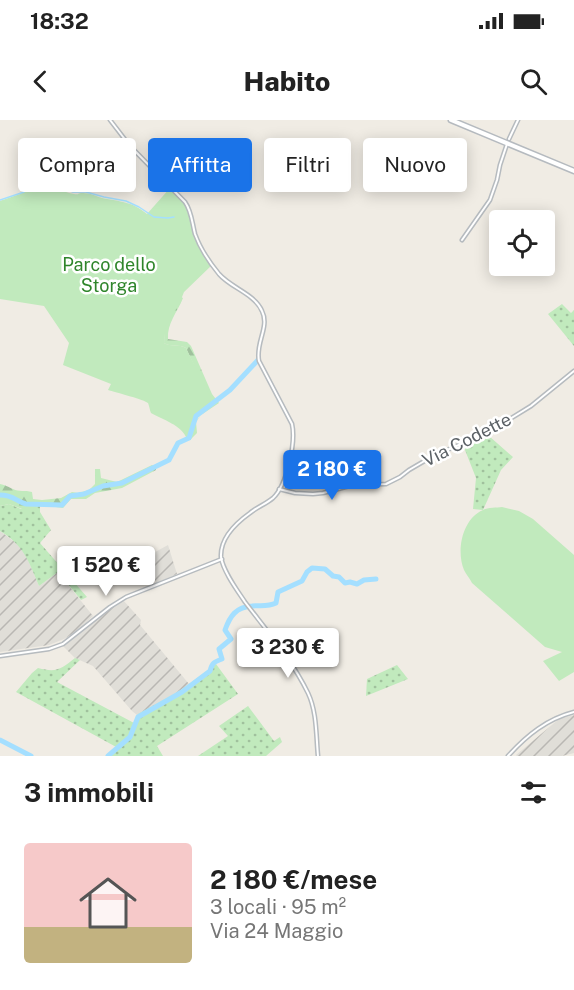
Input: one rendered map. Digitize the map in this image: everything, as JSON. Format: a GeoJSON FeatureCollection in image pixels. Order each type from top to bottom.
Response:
{"type":"FeatureCollection","features":[{"type":"Feature","properties":{"kind":"street"},"geometry":{"type":"LineString","coordinates":[[110,120],[130,146],[186,202],[200,245],[220,275],[253,300],[262,311],[264,323],[257,350],[259,361],[293,429],[291,454],[288,467],[275,496],[249,513],[230,531],[223,545],[222,559],[231,580],[286,657],[308,694],[315,714],[318,756]]}},
{"type":"Feature","properties":{"kind":"street"},"geometry":{"type":"LineString","coordinates":[[451,120],[508,141],[574,171]]}},
{"type":"Feature","properties":{"kind":"street"},"geometry":{"type":"LineString","coordinates":[[462,240],[490,200],[508,141],[518,120]]}},
{"type":"Feature","properties":{"kind":"street","name":"Via Codette"},"geometry":{"type":"LineString","coordinates":[[279,489],[313,494],[353,485],[386,484],[433,456],[487,433],[531,406],[574,371]]}},
{"type":"Feature","properties":{"kind":"street"},"geometry":{"type":"LineString","coordinates":[[0,656],[50,649],[63,644],[126,597],[222,559]]}},
{"type":"Feature","properties":{"kind":"street"},"geometry":{"type":"LineString","coordinates":[[508,756],[535,730],[554,719],[574,712]]}},
{"type":"Feature","properties":{"kind":"shaded area"},"geometry":{"type":"Polygon","coordinates":[[[0,531],[19,545],[25,553],[39,586],[58,572],[93,616],[77,631],[49,645],[0,652],[0,531]]]}},
{"type":"Feature","properties":{"kind":"shaded area"},"geometry":{"type":"Polygon","coordinates":[[[168,545],[177,574],[156,583],[146,557],[168,545]]]}},
{"type":"Feature","properties":{"kind":"shaded area"},"geometry":{"type":"Polygon","coordinates":[[[123,600],[141,620],[140,625],[189,684],[137,715],[93,666],[75,658],[62,645],[123,600]]]}},
{"type":"Feature","properties":{"kind":"shaded area"},"geometry":{"type":"Polygon","coordinates":[[[574,715],[574,753],[562,756],[516,755],[559,719],[574,715]]]}},
{"type":"Feature","properties":{"kind":"green space","name":"Parco dello Storga"},"geometry":{"type":"Polygon","coordinates":[[[23,192],[67,192],[88,194],[126,203],[147,214],[166,192],[174,192],[188,207],[197,242],[212,265],[184,292],[181,302],[166,324],[164,343],[186,348],[213,403],[196,416],[189,438],[187,439],[177,426],[151,413],[148,403],[108,390],[111,384],[63,365],[69,343],[44,306],[0,299],[0,201],[23,192]]]}},
{"type":"Feature","properties":{"kind":"green space"},"geometry":{"type":"Polygon","coordinates":[[[181,297],[183,298],[169,328],[168,339],[187,342],[191,346],[212,394],[219,403],[202,415],[214,404],[186,348],[164,343],[165,324],[181,297]]]}},
{"type":"Feature","properties":{"kind":"green space"},"geometry":{"type":"Polygon","coordinates":[[[562,304],[571,313],[574,310],[574,346],[548,314],[562,304]]]}},
{"type":"Feature","properties":{"kind":"green space"},"geometry":{"type":"Polygon","coordinates":[[[201,416],[196,422],[197,433],[190,440],[193,427],[195,423],[201,416]]]}},
{"type":"Feature","properties":{"kind":"green space"},"geometry":{"type":"Polygon","coordinates":[[[489,436],[513,457],[501,470],[483,510],[473,509],[476,478],[463,445],[489,436]]]}},
{"type":"Feature","properties":{"kind":"green space"},"geometry":{"type":"Polygon","coordinates":[[[152,465],[156,467],[156,470],[122,488],[95,493],[86,499],[71,499],[63,508],[40,505],[30,512],[9,504],[0,506],[0,484],[15,490],[32,492],[33,499],[61,498],[72,492],[89,490],[95,484],[95,469],[100,469],[101,478],[117,482],[152,465]]]}},
{"type":"Feature","properties":{"kind":"green space"},"geometry":{"type":"Polygon","coordinates":[[[9,504],[21,509],[40,505],[40,512],[51,530],[40,543],[87,597],[81,600],[58,572],[39,586],[20,548],[0,531],[0,506],[9,504]]]}},
{"type":"Feature","properties":{"kind":"green space"},"geometry":{"type":"Polygon","coordinates":[[[502,507],[519,511],[533,519],[574,555],[574,672],[559,681],[543,661],[562,652],[545,647],[472,583],[464,570],[461,545],[470,520],[485,509],[502,507]]]}},
{"type":"Feature","properties":{"kind":"green space"},"geometry":{"type":"Polygon","coordinates":[[[75,658],[80,660],[57,682],[134,723],[138,714],[181,690],[216,664],[238,694],[157,746],[163,756],[107,756],[118,748],[16,692],[38,668],[58,669],[75,658]]]}},
{"type":"Feature","properties":{"kind":"green space"},"geometry":{"type":"Polygon","coordinates":[[[397,665],[408,679],[366,696],[367,679],[397,665]]]}},
{"type":"Feature","properties":{"kind":"green space"},"geometry":{"type":"Polygon","coordinates":[[[248,706],[274,741],[280,737],[282,742],[266,756],[198,756],[228,736],[219,726],[248,706]]]}},
{"type":"Feature","properties":{"kind":"waterway"},"geometry":{"type":"LineString","coordinates":[[0,200],[24,192],[41,181],[73,192],[86,192],[126,201],[154,217],[174,217]]}},
{"type":"Feature","properties":{"kind":"waterway"},"geometry":{"type":"LineString","coordinates":[[0,495],[26,504],[62,505],[70,496],[122,483],[169,460],[178,443],[189,438],[196,416],[230,390],[258,360]]}},
{"type":"Feature","properties":{"kind":"waterway"},"geometry":{"type":"LineString","coordinates":[[108,756],[130,737],[138,717],[182,692],[210,671],[214,663],[222,659],[219,649],[231,639],[225,630],[229,620],[238,610],[276,603],[278,592],[302,581],[312,568],[325,569],[345,583],[357,584],[364,580],[376,579]]}},
{"type":"Feature","properties":{"kind":"waterway"},"geometry":{"type":"LineString","coordinates":[[0,740],[31,756]]}}]}
